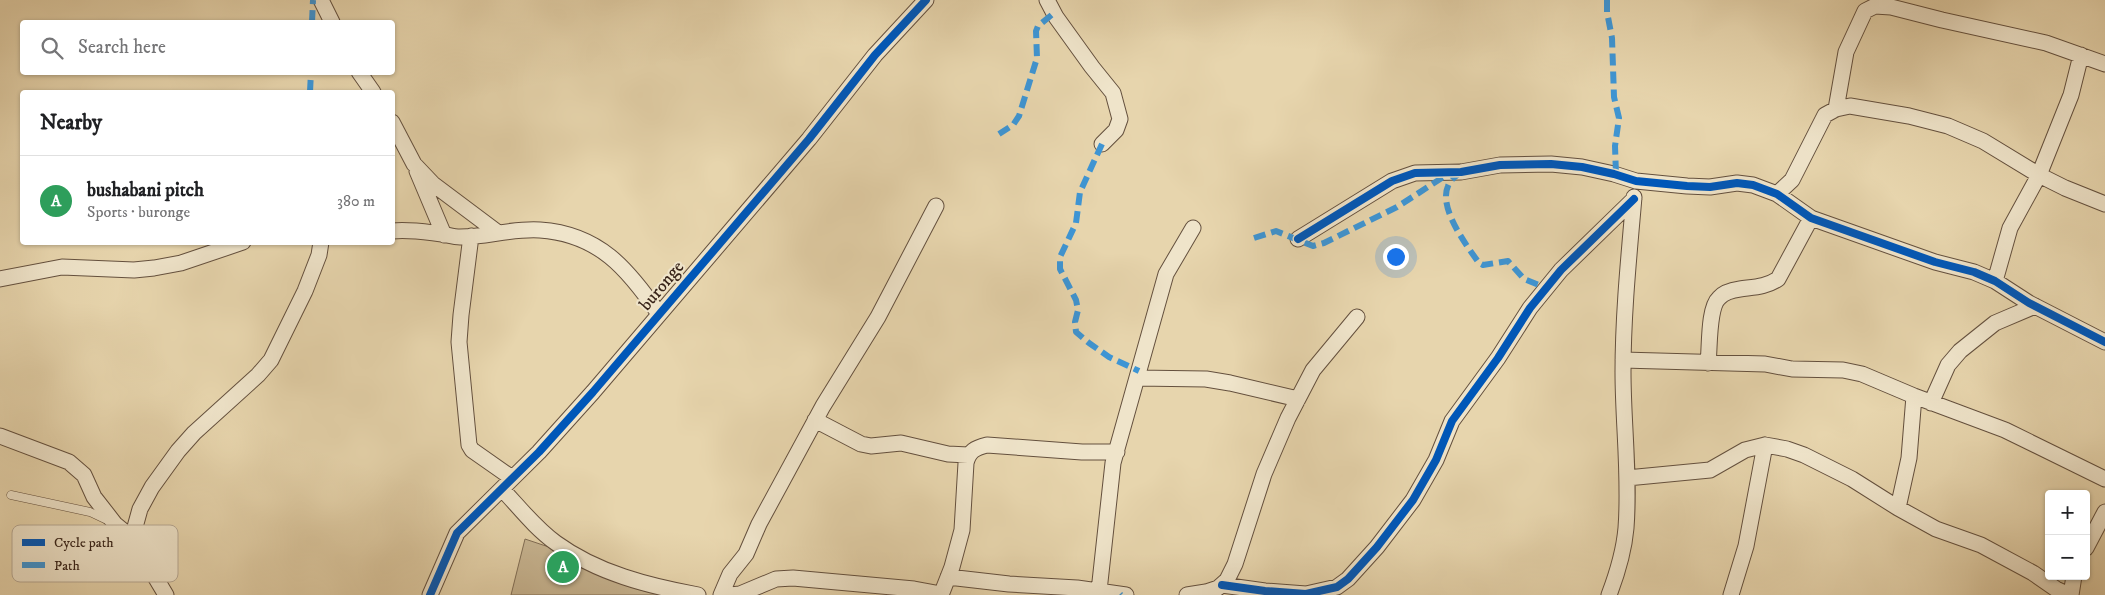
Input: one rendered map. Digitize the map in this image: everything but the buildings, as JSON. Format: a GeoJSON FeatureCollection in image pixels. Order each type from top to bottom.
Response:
{"type":"FeatureCollection","features":[{"type":"Feature","properties":{"kind":"street"},"geometry":{"type":"LineString","coordinates":[[321,0],[331,20]]}},
{"type":"Feature","properties":{"kind":"street","name":"buronge"},"geometry":{"type":"LineString","coordinates":[[430,595],[457,533],[539,452],[587,399],[809,138],[875,55],[926,0]]}},
{"type":"Feature","properties":{"kind":"street"},"geometry":{"type":"LineString","coordinates":[[1046,0],[1092,67],[1114,93],[1120,119],[1116,130],[1102,144]]}},
{"type":"Feature","properties":{"kind":"street"},"geometry":{"type":"LineString","coordinates":[[1836,109],[1846,52],[1865,11],[1875,6],[1890,7],[2046,43],[2105,64]]}},
{"type":"Feature","properties":{"kind":"street"},"geometry":{"type":"LineString","coordinates":[[1995,281],[2010,228],[2039,175],[2071,95],[2081,55]]}},
{"type":"Feature","properties":{"kind":"street"},"geometry":{"type":"LineString","coordinates":[[361,75],[372,90]]}},
{"type":"Feature","properties":{"kind":"street"},"geometry":{"type":"LineString","coordinates":[[1777,194],[1792,180],[1825,115],[1836,109],[1850,106],[1909,116],[1948,126],[1983,141],[2039,175],[2105,204]]}},
{"type":"Feature","properties":{"kind":"street"},"geometry":{"type":"LineString","coordinates":[[395,128],[414,164],[444,235]]}},
{"type":"Feature","properties":{"kind":"street"},"geometry":{"type":"LineString","coordinates":[[414,164],[433,184],[497,232]]}},
{"type":"Feature","properties":{"kind":"street"},"geometry":{"type":"LineString","coordinates":[[1298,239],[1392,181],[1415,173],[1461,172],[1500,165],[1551,164],[1582,167],[1636,181],[1710,187],[1737,183],[1767,188],[1811,218],[1935,262],[1974,272],[1995,281],[2035,306],[2105,342]]}},
{"type":"Feature","properties":{"kind":"street"},"geometry":{"type":"LineString","coordinates":[[1610,595],[1617,573],[1626,530],[1627,478],[1623,360],[1636,181]]}},
{"type":"Feature","properties":{"kind":"street"},"geometry":{"type":"LineString","coordinates":[[1222,584],[1265,591],[1306,594],[1336,587],[1348,579],[1377,547],[1413,500],[1436,460],[1452,421],[1498,358],[1530,308],[1561,270],[1634,199]]}},
{"type":"Feature","properties":{"kind":"street"},"geometry":{"type":"LineString","coordinates":[[721,595],[730,574],[746,554],[759,524],[815,420],[878,317],[936,206]]}},
{"type":"Feature","properties":{"kind":"street"},"geometry":{"type":"LineString","coordinates":[[1708,363],[1713,306],[1718,298],[1726,292],[1758,288],[1778,279],[1811,218]]}},
{"type":"Feature","properties":{"kind":"street"},"geometry":{"type":"LineString","coordinates":[[1099,591],[1114,463],[1166,274],[1193,228]]}},
{"type":"Feature","properties":{"kind":"street"},"geometry":{"type":"LineString","coordinates":[[395,230],[460,237],[497,232],[540,230],[577,238],[607,253],[638,283],[659,314]]}},
{"type":"Feature","properties":{"kind":"street"},"geometry":{"type":"LineString","coordinates":[[471,236],[462,298],[460,342],[472,450],[507,484],[544,533],[556,543],[604,570],[632,580],[698,595]]}},
{"type":"Feature","properties":{"kind":"street"},"geometry":{"type":"LineString","coordinates":[[0,279],[62,266],[134,270],[154,268],[181,263],[235,245]]}},
{"type":"Feature","properties":{"kind":"street"},"geometry":{"type":"LineString","coordinates":[[136,525],[140,509],[152,487],[178,451],[194,433],[258,376],[270,360],[305,291],[319,255],[321,245]]}},
{"type":"Feature","properties":{"kind":"street"},"geometry":{"type":"LineString","coordinates":[[1931,402],[1948,365],[1960,351],[1995,323],[2035,306]]}},
{"type":"Feature","properties":{"kind":"street"},"geometry":{"type":"LineString","coordinates":[[1186,595],[1206,592],[1227,580],[1264,474],[1298,400],[1314,370],[1357,317]]}},
{"type":"Feature","properties":{"kind":"street"},"geometry":{"type":"LineString","coordinates":[[1623,360],[1765,364],[1792,368],[1843,370],[1862,374],[1914,396],[2005,430],[2105,478]]}},
{"type":"Feature","properties":{"kind":"street"},"geometry":{"type":"LineString","coordinates":[[1137,378],[1206,379],[1298,400]]}},
{"type":"Feature","properties":{"kind":"street"},"geometry":{"type":"LineString","coordinates":[[1898,508],[1909,458],[1914,396]]}},
{"type":"Feature","properties":{"kind":"street"},"geometry":{"type":"LineString","coordinates":[[815,420],[866,445],[902,443],[948,454],[968,455]]}},
{"type":"Feature","properties":{"kind":"street"},"geometry":{"type":"LineString","coordinates":[[0,436],[69,462],[84,475],[94,497],[115,524]]}},
{"type":"Feature","properties":{"kind":"street"},"geometry":{"type":"LineString","coordinates":[[730,595],[740,594],[776,579],[793,578],[914,589],[941,595],[962,530],[964,472],[968,455],[975,448],[987,445],[1082,452],[1117,452]]}},
{"type":"Feature","properties":{"kind":"street"},"geometry":{"type":"LineString","coordinates":[[1627,478],[1710,470],[1745,450],[1765,445],[1787,448],[1852,479],[1936,529],[1980,545],[2033,573],[2056,589],[2070,595],[2073,580]]}},
{"type":"Feature","properties":{"kind":"street"},"geometry":{"type":"LineString","coordinates":[[1731,595],[1746,546],[1765,445]]}},
{"type":"Feature","properties":{"kind":"street"},"geometry":{"type":"LineString","coordinates":[[2090,540],[2105,512]]}},
{"type":"Feature","properties":{"kind":"street"},"geometry":{"type":"LineString","coordinates":[[948,577],[1126,595]]}},
{"type":"Feature","properties":{"kind":"street"},"geometry":{"type":"LineString","coordinates":[[158,582],[166,595]]}},
{"type":"Feature","properties":{"kind":"lane"},"geometry":{"type":"LineString","coordinates":[[11,495],[90,512],[115,524]]}},
{"type":"Feature","properties":{"kind":"shaded area"},"geometry":{"type":"Polygon","coordinates":[[[525,539],[692,595],[511,595],[525,539]]]}},
{"type":"Feature","properties":{"kind":"marked path"},"geometry":{"type":"LineString","coordinates":[[312,20],[313,0]]}},
{"type":"Feature","properties":{"kind":"marked path"},"geometry":{"type":"LineString","coordinates":[[1607,0],[1607,12],[1612,38],[1614,97],[1619,118],[1615,146],[1616,175]]}},
{"type":"Feature","properties":{"kind":"marked path"},"geometry":{"type":"LineString","coordinates":[[999,134],[1013,125],[1019,116],[1037,58],[1036,31],[1038,26],[1054,13]]}},
{"type":"Feature","properties":{"kind":"marked path"},"geometry":{"type":"LineString","coordinates":[[310,90],[311,75]]}},
{"type":"Feature","properties":{"kind":"marked path"},"geometry":{"type":"LineString","coordinates":[[1102,144],[1080,192],[1076,223],[1060,257],[1060,269],[1076,300],[1078,310],[1075,322],[1076,332],[1109,357],[1139,371]]}},
{"type":"Feature","properties":{"kind":"marked path"},"geometry":{"type":"LineString","coordinates":[[1461,172],[1448,186],[1446,195],[1447,205],[1455,226],[1479,263],[1483,265],[1508,261],[1524,279],[1546,288]]}},
{"type":"Feature","properties":{"kind":"marked path"},"geometry":{"type":"LineString","coordinates":[[1254,238],[1276,231],[1313,246],[1324,243],[1397,207],[1448,174]]}},
{"type":"Feature","properties":{"kind":"cycle path"},"geometry":{"type":"LineString","coordinates":[[430,595],[457,533],[539,452],[593,392],[809,139],[875,55],[926,0]]}},
{"type":"Feature","properties":{"kind":"cycle path"},"geometry":{"type":"LineString","coordinates":[[1298,239],[1392,181],[1415,173],[1461,172],[1500,165],[1551,164],[1582,167],[1636,181],[1710,187],[1737,183],[1753,185],[1777,194],[1811,218],[1935,262],[1974,272],[1995,281],[2029,303],[2105,342]]}},
{"type":"Feature","properties":{"kind":"cycle path"},"geometry":{"type":"LineString","coordinates":[[1222,585],[1306,594],[1337,587],[1348,579],[1377,547],[1413,500],[1436,460],[1452,421],[1498,358],[1530,308],[1561,270],[1634,199]]}},
{"type":"Feature","properties":{"kind":"place","name":"bushabani pitch"},"geometry":{"type":"Point","coordinates":[563,567]}}]}
